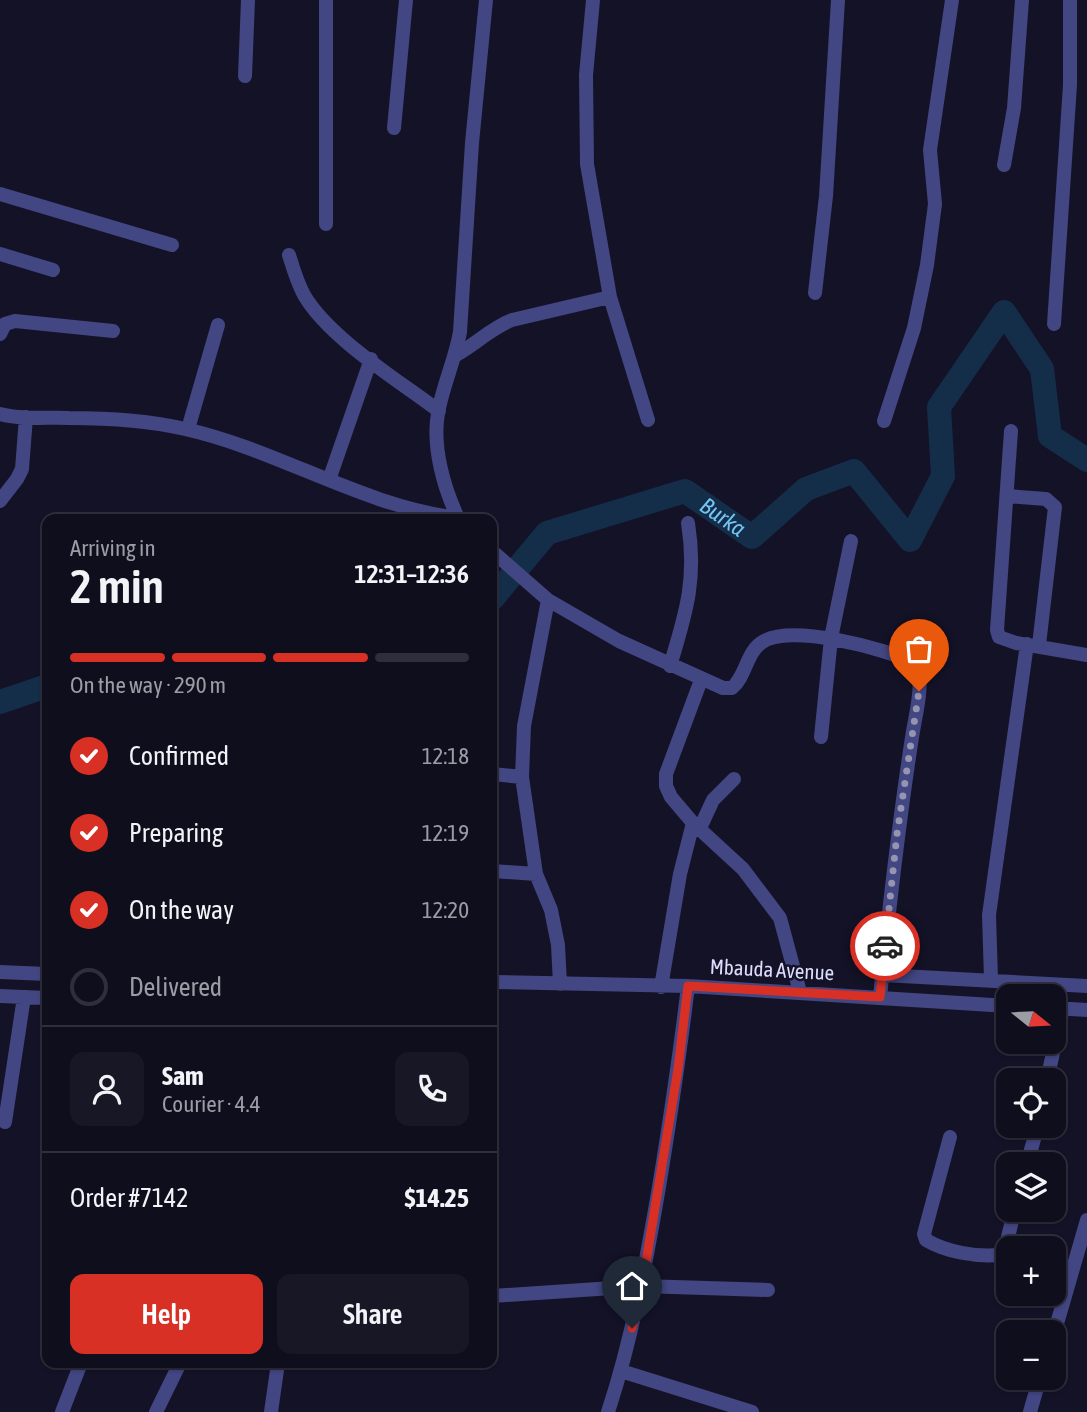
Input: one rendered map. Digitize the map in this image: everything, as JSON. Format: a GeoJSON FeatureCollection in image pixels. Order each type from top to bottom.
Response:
{"type":"FeatureCollection","features":[{"type":"Feature","properties":{"kind":"street"},"geometry":{"type":"LineString","coordinates":[[245,76],[248,0]]}},
{"type":"Feature","properties":{"kind":"street"},"geometry":{"type":"LineString","coordinates":[[326,0],[326,224]]}},
{"type":"Feature","properties":{"kind":"street"},"geometry":{"type":"LineString","coordinates":[[394,128],[405,0]]}},
{"type":"Feature","properties":{"kind":"street"},"geometry":{"type":"LineString","coordinates":[[457,514],[440,460],[437,439],[439,411],[456,355],[462,312],[472,143],[486,0]]}},
{"type":"Feature","properties":{"kind":"street"},"geometry":{"type":"LineString","coordinates":[[593,0],[586,75],[587,164],[610,297],[648,420]]}},
{"type":"Feature","properties":{"kind":"street"},"geometry":{"type":"LineString","coordinates":[[815,293],[827,196],[838,0]]}},
{"type":"Feature","properties":{"kind":"street"},"geometry":{"type":"LineString","coordinates":[[884,421],[914,328],[927,265],[935,204],[930,150],[952,0]]}},
{"type":"Feature","properties":{"kind":"street"},"geometry":{"type":"LineString","coordinates":[[1004,164],[1014,108],[1022,0]]}},
{"type":"Feature","properties":{"kind":"street"},"geometry":{"type":"LineString","coordinates":[[1054,324],[1070,85],[1070,0]]}},
{"type":"Feature","properties":{"kind":"street"},"geometry":{"type":"LineString","coordinates":[[0,194],[172,245]]}},
{"type":"Feature","properties":{"kind":"street"},"geometry":{"type":"LineString","coordinates":[[0,254],[53,270]]}},
{"type":"Feature","properties":{"kind":"street"},"geometry":{"type":"LineString","coordinates":[[289,254],[297,281],[313,307],[340,337],[439,411]]}},
{"type":"Feature","properties":{"kind":"street"},"geometry":{"type":"LineString","coordinates":[[456,355],[501,324],[610,297]]}},
{"type":"Feature","properties":{"kind":"street"},"geometry":{"type":"LineString","coordinates":[[0,334],[5,324],[15,321],[113,331]]}},
{"type":"Feature","properties":{"kind":"street"},"geometry":{"type":"LineString","coordinates":[[188,429],[218,325]]}},
{"type":"Feature","properties":{"kind":"street"},"geometry":{"type":"LineString","coordinates":[[329,480],[370,359]]}},
{"type":"Feature","properties":{"kind":"street"},"geometry":{"type":"LineString","coordinates":[[0,414],[127,419],[188,429],[228,440],[329,480],[430,514]]}},
{"type":"Feature","properties":{"kind":"street"},"geometry":{"type":"LineString","coordinates":[[0,501],[22,469],[26,417]]}},
{"type":"Feature","properties":{"kind":"street"},"geometry":{"type":"LineString","coordinates":[[1011,431],[997,630],[999,637],[1003,640],[1087,655]]}},
{"type":"Feature","properties":{"kind":"street"},"geometry":{"type":"LineString","coordinates":[[991,979],[989,915],[1055,507],[1045,499],[1007,496]]}},
{"type":"Feature","properties":{"kind":"street"},"geometry":{"type":"LineString","coordinates":[[670,666],[687,610],[693,562],[688,523]]}},
{"type":"Feature","properties":{"kind":"street"},"geometry":{"type":"LineString","coordinates":[[821,737],[831,638],[851,541]]}},
{"type":"Feature","properties":{"kind":"street"},"geometry":{"type":"LineString","coordinates":[[497,555],[548,600],[619,641],[723,688],[732,688],[739,682],[757,645],[779,635],[831,638],[904,657],[915,663],[920,675],[918,706],[897,834],[880,997]]}},
{"type":"Feature","properties":{"kind":"street"},"geometry":{"type":"LineString","coordinates":[[548,600],[524,726],[522,777],[536,874],[551,910],[558,945],[560,984]]}},
{"type":"Feature","properties":{"kind":"street"},"geometry":{"type":"LineString","coordinates":[[701,680],[666,774],[666,786],[671,797],[743,869],[780,918],[800,992]]}},
{"type":"Feature","properties":{"kind":"street"},"geometry":{"type":"LineString","coordinates":[[497,774],[522,777]]}},
{"type":"Feature","properties":{"kind":"street"},"geometry":{"type":"LineString","coordinates":[[662,987],[680,874],[697,825],[713,800],[734,779]]}},
{"type":"Feature","properties":{"kind":"street"},"geometry":{"type":"LineString","coordinates":[[497,871],[536,874]]}},
{"type":"Feature","properties":{"kind":"street"},"geometry":{"type":"LineString","coordinates":[[0,972],[42,974]]}},
{"type":"Feature","properties":{"kind":"street"},"geometry":{"type":"LineString","coordinates":[[883,975],[1087,986]]}},
{"type":"Feature","properties":{"kind":"street","name":"Mbauda Avenue"},"geometry":{"type":"LineString","coordinates":[[497,982],[688,986],[996,1005]]}},
{"type":"Feature","properties":{"kind":"street"},"geometry":{"type":"LineString","coordinates":[[608,1412],[642,1286],[678,1069],[688,986]]}},
{"type":"Feature","properties":{"kind":"street"},"geometry":{"type":"LineString","coordinates":[[0,996],[42,998]]}},
{"type":"Feature","properties":{"kind":"street"},"geometry":{"type":"LineString","coordinates":[[5,1122],[24,997]]}},
{"type":"Feature","properties":{"kind":"street"},"geometry":{"type":"LineString","coordinates":[[1066,1009],[1087,1010]]}},
{"type":"Feature","properties":{"kind":"street"},"geometry":{"type":"LineString","coordinates":[[950,1137],[924,1234],[926,1240],[939,1246],[974,1254],[999,1255],[1005,1249],[1012,1222]]}},
{"type":"Feature","properties":{"kind":"street"},"geometry":{"type":"LineString","coordinates":[[1058,1320],[1087,1220]]}},
{"type":"Feature","properties":{"kind":"street"},"geometry":{"type":"LineString","coordinates":[[497,1296],[642,1286],[768,1290]]}},
{"type":"Feature","properties":{"kind":"street"},"geometry":{"type":"LineString","coordinates":[[62,1412],[79,1368]]}},
{"type":"Feature","properties":{"kind":"street"},"geometry":{"type":"LineString","coordinates":[[156,1412],[178,1368]]}},
{"type":"Feature","properties":{"kind":"street"},"geometry":{"type":"LineString","coordinates":[[271,1412],[277,1368]]}},
{"type":"Feature","properties":{"kind":"street"},"geometry":{"type":"LineString","coordinates":[[621,1371],[725,1408],[752,1412]]}},
{"type":"Feature","properties":{"kind":"street"},"geometry":{"type":"LineString","coordinates":[[1030,1412],[1036,1390]]}},
{"type":"Feature","properties":{"kind":"waterway","name":"Burka"},"geometry":{"type":"LineString","coordinates":[[497,593],[547,533],[685,491],[752,537],[806,489],[854,471],[910,540],[943,476],[939,407],[1004,312],[1042,369],[1050,436],[1087,460]]}},
{"type":"Feature","properties":{"kind":"waterway","name":"Burka"},"geometry":{"type":"LineString","coordinates":[[0,702],[42,688]]}},
{"type":"Feature","properties":{"kind":"way so far"},"geometry":{"type":"LineString","coordinates":[[885,946],[897,834],[919,691]]}},
{"type":"Feature","properties":{"kind":"route"},"geometry":{"type":"LineString","coordinates":[[632,1328],[642,1286],[678,1069],[688,986],[880,997],[885,946]]}}]}
